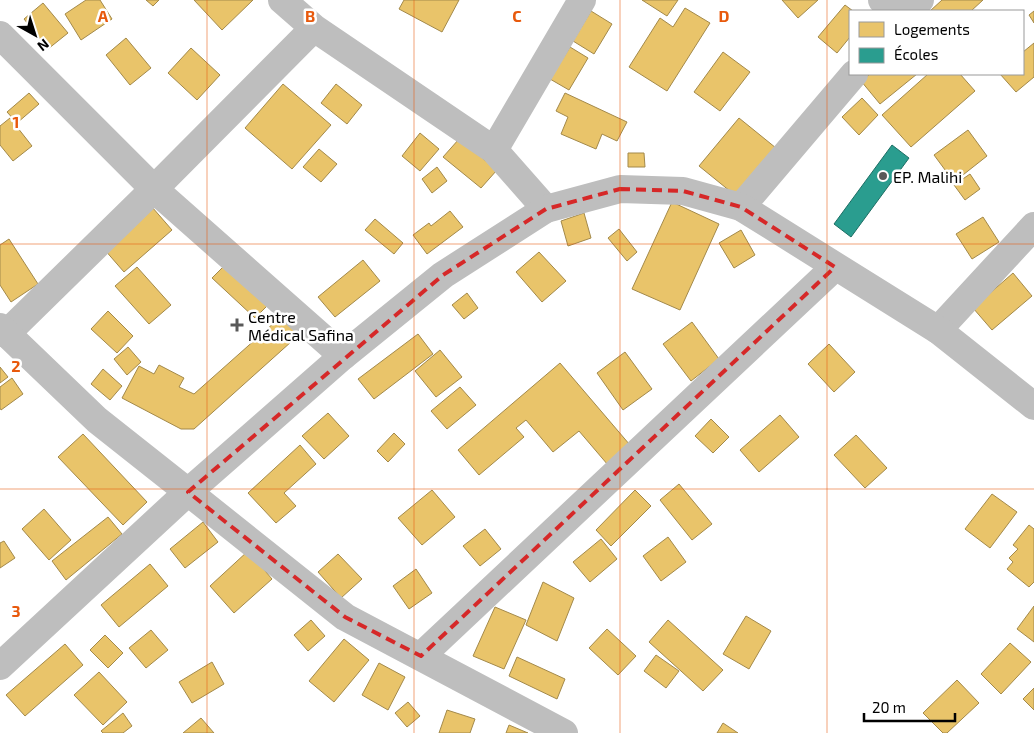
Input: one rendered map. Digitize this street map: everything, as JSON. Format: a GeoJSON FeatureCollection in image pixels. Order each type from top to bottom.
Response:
{"type":"FeatureCollection","features":[{"type":"Feature","properties":{"kind":"street"},"geometry":{"type":"LineString","coordinates":[[282,0],[314,28],[494,150],[546,209]]}},
{"type":"Feature","properties":{"kind":"street"},"geometry":{"type":"LineString","coordinates":[[494,150],[582,0]]}},
{"type":"Feature","properties":{"kind":"street"},"geometry":{"type":"LineString","coordinates":[[882,0],[892,10]]}},
{"type":"Feature","properties":{"kind":"street"},"geometry":{"type":"LineString","coordinates":[[909,10],[920,0]]}},
{"type":"Feature","properties":{"kind":"street"},"geometry":{"type":"LineString","coordinates":[[314,28],[154,189],[3,330],[97,420],[345,617],[564,733]]}},
{"type":"Feature","properties":{"kind":"street"},"geometry":{"type":"LineString","coordinates":[[0,35],[154,189],[343,356]]}},
{"type":"Feature","properties":{"kind":"street"},"geometry":{"type":"LineString","coordinates":[[741,207],[853,75]]}},
{"type":"Feature","properties":{"kind":"street"},"geometry":{"type":"LineString","coordinates":[[0,666],[188,492],[343,356],[443,274],[546,209],[620,189],[683,191],[741,207],[938,330],[1034,406]]}},
{"type":"Feature","properties":{"kind":"street"},"geometry":{"type":"LineString","coordinates":[[938,330],[1034,226]]}},
{"type":"Feature","properties":{"kind":"street"},"geometry":{"type":"LineString","coordinates":[[421,656],[835,267]]}},
{"type":"Feature","properties":{"kind":"highlighted area"},"geometry":{"type":"Polygon","coordinates":[[[620,189],[683,191],[741,207],[835,267],[421,656],[345,617],[188,492],[443,275],[546,209],[620,189]]]}},
{"type":"Feature","properties":{"kind":"building: Logements"},"geometry":{"type":"Polygon","coordinates":[[[86,0],[100,0],[112,19],[81,40],[65,14],[86,0]]]}},
{"type":"Feature","properties":{"kind":"building: Logements"},"geometry":{"type":"Polygon","coordinates":[[[146,0],[159,0],[153,6],[146,0]]]}},
{"type":"Feature","properties":{"kind":"building: Logements"},"geometry":{"type":"Polygon","coordinates":[[[194,0],[253,0],[222,30],[194,0]]]}},
{"type":"Feature","properties":{"kind":"building: Logements"},"geometry":{"type":"Polygon","coordinates":[[[404,0],[459,0],[442,32],[399,9],[404,0]]]}},
{"type":"Feature","properties":{"kind":"building: Logements"},"geometry":{"type":"Polygon","coordinates":[[[642,0],[678,0],[667,16],[642,0]]]}},
{"type":"Feature","properties":{"kind":"building: Logements"},"geometry":{"type":"Polygon","coordinates":[[[782,0],[818,0],[798,18],[782,0]]]}},
{"type":"Feature","properties":{"kind":"building: Logements"},"geometry":{"type":"Polygon","coordinates":[[[942,0],[983,0],[972,10],[931,10],[942,0]]]}},
{"type":"Feature","properties":{"kind":"building: Logements"},"geometry":{"type":"Polygon","coordinates":[[[43,3],[68,33],[48,49],[24,19],[43,3]]]}},
{"type":"Feature","properties":{"kind":"building: Logements"},"geometry":{"type":"Polygon","coordinates":[[[845,5],[852,10],[849,10],[849,38],[837,53],[818,37],[845,5]]]}},
{"type":"Feature","properties":{"kind":"building: Logements"},"geometry":{"type":"Polygon","coordinates":[[[685,8],[710,23],[667,91],[629,67],[660,18],[673,27],[685,8]]]}},
{"type":"Feature","properties":{"kind":"building: Logements"},"geometry":{"type":"Polygon","coordinates":[[[591,11],[612,24],[594,54],[573,41],[591,11]]]}},
{"type":"Feature","properties":{"kind":"building: Logements"},"geometry":{"type":"Polygon","coordinates":[[[1034,11],[1034,23],[1029,15],[1034,11]]]}},
{"type":"Feature","properties":{"kind":"building: Logements"},"geometry":{"type":"Polygon","coordinates":[[[126,38],[151,68],[130,85],[106,55],[126,38]]]}},
{"type":"Feature","properties":{"kind":"building: Logements"},"geometry":{"type":"Polygon","coordinates":[[[1034,43],[1034,77],[1016,92],[1001,75],[1024,75],[1024,51],[1034,43]]]}},
{"type":"Feature","properties":{"kind":"building: Logements"},"geometry":{"type":"Polygon","coordinates":[[[570,47],[588,58],[569,90],[550,79],[570,47]]]}},
{"type":"Feature","properties":{"kind":"building: Logements"},"geometry":{"type":"Polygon","coordinates":[[[191,48],[220,75],[197,100],[168,73],[191,48]]]}},
{"type":"Feature","properties":{"kind":"building: Logements"},"geometry":{"type":"Polygon","coordinates":[[[723,52],[750,72],[720,111],[694,92],[723,52]]]}},
{"type":"Feature","properties":{"kind":"building: Logements"},"geometry":{"type":"Polygon","coordinates":[[[869,75],[916,75],[880,104],[861,81],[869,75]]]}},
{"type":"Feature","properties":{"kind":"building: Logements"},"geometry":{"type":"Polygon","coordinates":[[[927,75],[961,75],[975,91],[911,147],[882,115],[927,75]]]}},
{"type":"Feature","properties":{"kind":"building: Logements"},"geometry":{"type":"Polygon","coordinates":[[[283,84],[331,125],[292,169],[245,128],[283,84]]]}},
{"type":"Feature","properties":{"kind":"building: Logements"},"geometry":{"type":"Polygon","coordinates":[[[336,84],[362,105],[347,124],[321,103],[336,84]]]}},
{"type":"Feature","properties":{"kind":"building: Logements"},"geometry":{"type":"Polygon","coordinates":[[[29,93],[39,104],[17,123],[7,112],[29,93]]]}},
{"type":"Feature","properties":{"kind":"building: Logements"},"geometry":{"type":"Polygon","coordinates":[[[565,93],[627,122],[617,141],[602,134],[596,149],[561,134],[568,117],[556,111],[565,93]]]}},
{"type":"Feature","properties":{"kind":"building: Logements"},"geometry":{"type":"Polygon","coordinates":[[[862,98],[878,115],[859,135],[842,117],[862,98]]]}},
{"type":"Feature","properties":{"kind":"building: Logements"},"geometry":{"type":"Polygon","coordinates":[[[10,118],[32,146],[13,161],[0,145],[0,126],[10,118]]]}},
{"type":"Feature","properties":{"kind":"building: Logements"},"geometry":{"type":"Polygon","coordinates":[[[739,118],[776,148],[736,196],[699,166],[739,118]]]}},
{"type":"Feature","properties":{"kind":"building: Logements"},"geometry":{"type":"Polygon","coordinates":[[[968,130],[987,156],[954,182],[934,155],[968,130]]]}},
{"type":"Feature","properties":{"kind":"building: Logements"},"geometry":{"type":"Polygon","coordinates":[[[420,133],[439,149],[420,171],[402,156],[420,133]]]}},
{"type":"Feature","properties":{"kind":"building: Logements"},"geometry":{"type":"Polygon","coordinates":[[[459,139],[497,170],[481,188],[443,157],[459,139]]]}},
{"type":"Feature","properties":{"kind":"building: Logements"},"geometry":{"type":"Polygon","coordinates":[[[319,149],[337,164],[321,182],[303,167],[319,149]]]}},
{"type":"Feature","properties":{"kind":"building: Logements"},"geometry":{"type":"Polygon","coordinates":[[[628,153],[644,153],[645,167],[628,167],[628,153]]]}},
{"type":"Feature","properties":{"kind":"building: Logements"},"geometry":{"type":"Polygon","coordinates":[[[437,167],[447,181],[432,193],[422,179],[437,167]]]}},
{"type":"Feature","properties":{"kind":"building: Logements"},"geometry":{"type":"Polygon","coordinates":[[[970,174],[980,189],[965,200],[954,185],[970,174]]]}},
{"type":"Feature","properties":{"kind":"building: Logements"},"geometry":{"type":"Polygon","coordinates":[[[672,202],[719,224],[680,310],[632,289],[672,202]]]}},
{"type":"Feature","properties":{"kind":"building: Logements"},"geometry":{"type":"Polygon","coordinates":[[[152,207],[172,230],[124,272],[104,249],[152,207]]]}},
{"type":"Feature","properties":{"kind":"building: Logements"},"geometry":{"type":"Polygon","coordinates":[[[450,211],[463,227],[427,254],[413,235],[429,223],[431,226],[450,211]]]}},
{"type":"Feature","properties":{"kind":"building: Logements"},"geometry":{"type":"Polygon","coordinates":[[[584,213],[591,238],[568,246],[561,221],[584,213]]]}},
{"type":"Feature","properties":{"kind":"building: Logements"},"geometry":{"type":"Polygon","coordinates":[[[983,217],[999,242],[972,259],[956,234],[983,217]]]}},
{"type":"Feature","properties":{"kind":"building: Logements"},"geometry":{"type":"Polygon","coordinates":[[[375,219],[403,243],[394,254],[365,230],[375,219]]]}},
{"type":"Feature","properties":{"kind":"building: Logements"},"geometry":{"type":"Polygon","coordinates":[[[619,229],[637,252],[627,261],[608,238],[619,229]]]}},
{"type":"Feature","properties":{"kind":"building: Logements"},"geometry":{"type":"Polygon","coordinates":[[[741,230],[755,255],[734,268],[719,243],[741,230]]]}},
{"type":"Feature","properties":{"kind":"building: Logements"},"geometry":{"type":"Polygon","coordinates":[[[9,239],[38,284],[11,302],[0,285],[0,245],[9,239]]]}},
{"type":"Feature","properties":{"kind":"building: Logements"},"geometry":{"type":"Polygon","coordinates":[[[539,252],[566,281],[542,302],[516,272],[539,252]]]}},
{"type":"Feature","properties":{"kind":"building: Logements"},"geometry":{"type":"Polygon","coordinates":[[[231,259],[274,299],[255,318],[212,278],[231,259]]]}},
{"type":"Feature","properties":{"kind":"building: Logements"},"geometry":{"type":"Polygon","coordinates":[[[363,260],[380,281],[335,317],[318,297],[363,260]]]}},
{"type":"Feature","properties":{"kind":"building: Logements"},"geometry":{"type":"Polygon","coordinates":[[[137,267],[171,305],[149,324],[115,286],[137,267]]]}},
{"type":"Feature","properties":{"kind":"building: Logements"},"geometry":{"type":"Polygon","coordinates":[[[1013,273],[1032,296],[992,330],[973,308],[1013,273]]]}},
{"type":"Feature","properties":{"kind":"building: Logements"},"geometry":{"type":"Polygon","coordinates":[[[467,293],[478,308],[464,319],[452,305],[467,293]]]}},
{"type":"Feature","properties":{"kind":"building: Logements"},"geometry":{"type":"Polygon","coordinates":[[[108,311],[133,336],[117,353],[91,329],[108,311]]]}},
{"type":"Feature","properties":{"kind":"building: Logements"},"geometry":{"type":"Polygon","coordinates":[[[284,314],[301,333],[194,429],[181,429],[122,398],[139,366],[154,374],[159,365],[184,378],[179,387],[194,394],[284,314]]]}},
{"type":"Feature","properties":{"kind":"building: Logements"},"geometry":{"type":"Polygon","coordinates":[[[692,322],[719,359],[691,381],[663,344],[692,322]]]}},
{"type":"Feature","properties":{"kind":"building: Logements"},"geometry":{"type":"Polygon","coordinates":[[[418,334],[433,354],[374,399],[358,379],[418,334]]]}},
{"type":"Feature","properties":{"kind":"building: Logements"},"geometry":{"type":"Polygon","coordinates":[[[829,344],[855,372],[834,392],[808,364],[829,344]]]}},
{"type":"Feature","properties":{"kind":"building: Logements"},"geometry":{"type":"Polygon","coordinates":[[[128,347],[141,362],[127,375],[114,359],[128,347]]]}},
{"type":"Feature","properties":{"kind":"building: Logements"},"geometry":{"type":"Polygon","coordinates":[[[440,350],[462,377],[436,397],[415,371],[440,350]]]}},
{"type":"Feature","properties":{"kind":"building: Logements"},"geometry":{"type":"Polygon","coordinates":[[[625,352],[652,389],[623,410],[597,373],[625,352]]]}},
{"type":"Feature","properties":{"kind":"building: Logements"},"geometry":{"type":"Polygon","coordinates":[[[560,363],[630,445],[608,465],[579,431],[553,452],[526,420],[516,428],[524,437],[479,475],[458,450],[560,363]]]}},
{"type":"Feature","properties":{"kind":"building: Logements"},"geometry":{"type":"Polygon","coordinates":[[[0,367],[8,377],[0,383],[0,367]]]}},
{"type":"Feature","properties":{"kind":"building: Logements"},"geometry":{"type":"Polygon","coordinates":[[[103,369],[122,386],[110,400],[91,384],[103,369]]]}},
{"type":"Feature","properties":{"kind":"building: Logements"},"geometry":{"type":"Polygon","coordinates":[[[12,378],[23,394],[1,410],[0,387],[12,378]]]}},
{"type":"Feature","properties":{"kind":"building: Logements"},"geometry":{"type":"Polygon","coordinates":[[[460,387],[476,405],[447,429],[431,411],[460,387]]]}},
{"type":"Feature","properties":{"kind":"building: Logements"},"geometry":{"type":"Polygon","coordinates":[[[328,413],[349,436],[324,459],[302,436],[328,413]]]}},
{"type":"Feature","properties":{"kind":"building: Logements"},"geometry":{"type":"Polygon","coordinates":[[[780,415],[799,437],[759,472],[740,450],[780,415]]]}},
{"type":"Feature","properties":{"kind":"building: Logements"},"geometry":{"type":"Polygon","coordinates":[[[711,419],[729,437],[713,453],[695,436],[711,419]]]}},
{"type":"Feature","properties":{"kind":"building: Logements"},"geometry":{"type":"Polygon","coordinates":[[[394,433],[405,444],[388,462],[377,451],[394,433]]]}},
{"type":"Feature","properties":{"kind":"building: Logements"},"geometry":{"type":"Polygon","coordinates":[[[83,434],[147,502],[123,525],[58,457],[83,434]]]}},
{"type":"Feature","properties":{"kind":"building: Logements"},"geometry":{"type":"Polygon","coordinates":[[[856,435],[887,468],[865,488],[834,455],[856,435]]]}},
{"type":"Feature","properties":{"kind":"building: Logements"},"geometry":{"type":"Polygon","coordinates":[[[300,445],[316,464],[284,493],[296,506],[276,523],[248,493],[300,445]]]}},
{"type":"Feature","properties":{"kind":"building: Logements"},"geometry":{"type":"Polygon","coordinates":[[[679,484],[712,524],[692,540],[660,500],[679,484]]]}},
{"type":"Feature","properties":{"kind":"building: Logements"},"geometry":{"type":"Polygon","coordinates":[[[432,490],[455,517],[422,545],[398,518],[432,490]]]}},
{"type":"Feature","properties":{"kind":"building: Logements"},"geometry":{"type":"Polygon","coordinates":[[[635,490],[651,506],[611,546],[596,530],[635,490]]]}},
{"type":"Feature","properties":{"kind":"building: Logements"},"geometry":{"type":"Polygon","coordinates":[[[992,494],[1017,512],[990,548],[965,529],[992,494]]]}},
{"type":"Feature","properties":{"kind":"building: Logements"},"geometry":{"type":"Polygon","coordinates":[[[44,509],[71,540],[49,560],[22,529],[44,509]]]}},
{"type":"Feature","properties":{"kind":"building: Logements"},"geometry":{"type":"Polygon","coordinates":[[[108,517],[122,534],[66,580],[52,561],[108,517]]]}},
{"type":"Feature","properties":{"kind":"building: Logements"},"geometry":{"type":"Polygon","coordinates":[[[203,522],[218,542],[185,568],[170,549],[203,522]]]}},
{"type":"Feature","properties":{"kind":"building: Logements"},"geometry":{"type":"Polygon","coordinates":[[[1029,525],[1034,529],[1034,582],[1029,587],[1007,569],[1013,562],[1009,558],[1018,549],[1013,545],[1029,525]]]}},
{"type":"Feature","properties":{"kind":"building: Logements"},"geometry":{"type":"Polygon","coordinates":[[[485,529],[501,549],[480,566],[463,546],[485,529]]]}},
{"type":"Feature","properties":{"kind":"building: Logements"},"geometry":{"type":"Polygon","coordinates":[[[668,537],[686,562],[661,581],[643,556],[668,537]]]}},
{"type":"Feature","properties":{"kind":"building: Logements"},"geometry":{"type":"Polygon","coordinates":[[[601,539],[617,559],[590,582],[573,562],[601,539]]]}},
{"type":"Feature","properties":{"kind":"building: Logements"},"geometry":{"type":"Polygon","coordinates":[[[4,541],[15,558],[0,568],[0,543],[4,541]]]}},
{"type":"Feature","properties":{"kind":"building: Logements"},"geometry":{"type":"Polygon","coordinates":[[[248,551],[272,579],[234,613],[210,586],[248,551]]]}},
{"type":"Feature","properties":{"kind":"building: Logements"},"geometry":{"type":"Polygon","coordinates":[[[338,554],[362,579],[341,598],[318,572],[338,554]]]}},
{"type":"Feature","properties":{"kind":"building: Logements"},"geometry":{"type":"Polygon","coordinates":[[[150,564],[168,586],[119,627],[101,605],[150,564]]]}},
{"type":"Feature","properties":{"kind":"building: Logements"},"geometry":{"type":"Polygon","coordinates":[[[416,569],[432,593],[409,609],[393,586],[416,569]]]}},
{"type":"Feature","properties":{"kind":"building: Logements"},"geometry":{"type":"Polygon","coordinates":[[[543,582],[574,598],[557,641],[526,625],[543,582]]]}},
{"type":"Feature","properties":{"kind":"building: Logements"},"geometry":{"type":"Polygon","coordinates":[[[1034,606],[1034,642],[1017,629],[1034,606]]]}},
{"type":"Feature","properties":{"kind":"building: Logements"},"geometry":{"type":"Polygon","coordinates":[[[495,607],[526,620],[504,669],[473,656],[495,607]]]}},
{"type":"Feature","properties":{"kind":"building: Logements"},"geometry":{"type":"Polygon","coordinates":[[[746,616],[771,631],[749,669],[723,654],[746,616]]]}},
{"type":"Feature","properties":{"kind":"building: Logements"},"geometry":{"type":"Polygon","coordinates":[[[311,620],[325,636],[308,651],[294,635],[311,620]]]}},
{"type":"Feature","properties":{"kind":"building: Logements"},"geometry":{"type":"Polygon","coordinates":[[[668,620],[723,670],[703,691],[649,642],[668,620]]]}},
{"type":"Feature","properties":{"kind":"building: Logements"},"geometry":{"type":"Polygon","coordinates":[[[607,629],[636,656],[618,675],[589,648],[607,629]]]}},
{"type":"Feature","properties":{"kind":"building: Logements"},"geometry":{"type":"Polygon","coordinates":[[[151,630],[168,650],[146,668],[129,648],[151,630]]]}},
{"type":"Feature","properties":{"kind":"building: Logements"},"geometry":{"type":"Polygon","coordinates":[[[105,635],[123,653],[108,668],[90,650],[105,635]]]}},
{"type":"Feature","properties":{"kind":"building: Logements"},"geometry":{"type":"Polygon","coordinates":[[[344,639],[369,660],[334,702],[309,681],[344,639]]]}},
{"type":"Feature","properties":{"kind":"building: Logements"},"geometry":{"type":"Polygon","coordinates":[[[1010,643],[1031,662],[1001,694],[981,674],[1010,643]]]}},
{"type":"Feature","properties":{"kind":"building: Logements"},"geometry":{"type":"Polygon","coordinates":[[[65,644],[83,665],[25,716],[6,695],[65,644]]]}},
{"type":"Feature","properties":{"kind":"building: Logements"},"geometry":{"type":"Polygon","coordinates":[[[656,655],[679,671],[666,688],[644,671],[656,655]]]}},
{"type":"Feature","properties":{"kind":"building: Logements"},"geometry":{"type":"Polygon","coordinates":[[[517,657],[565,679],[557,699],[509,676],[517,657]]]}},
{"type":"Feature","properties":{"kind":"building: Logements"},"geometry":{"type":"Polygon","coordinates":[[[212,662],[224,684],[192,703],[179,682],[212,662]]]}},
{"type":"Feature","properties":{"kind":"building: Logements"},"geometry":{"type":"Polygon","coordinates":[[[379,663],[405,677],[388,710],[362,695],[379,663]]]}},
{"type":"Feature","properties":{"kind":"building: Logements"},"geometry":{"type":"Polygon","coordinates":[[[99,672],[127,702],[103,725],[74,695],[99,672]]]}},
{"type":"Feature","properties":{"kind":"building: Logements"},"geometry":{"type":"Polygon","coordinates":[[[957,680],[979,703],[947,733],[943,733],[923,713],[957,680]]]}},
{"type":"Feature","properties":{"kind":"building: Logements"},"geometry":{"type":"Polygon","coordinates":[[[1034,688],[1034,710],[1023,699],[1034,688]]]}},
{"type":"Feature","properties":{"kind":"building: Logements"},"geometry":{"type":"Polygon","coordinates":[[[408,702],[420,716],[407,727],[395,713],[408,702]]]}},
{"type":"Feature","properties":{"kind":"building: Logements"},"geometry":{"type":"Polygon","coordinates":[[[447,710],[475,719],[470,733],[439,733],[447,710]]]}},
{"type":"Feature","properties":{"kind":"building: Logements"},"geometry":{"type":"Polygon","coordinates":[[[123,713],[132,726],[123,733],[103,733],[101,731],[123,713]]]}},
{"type":"Feature","properties":{"kind":"building: Logements"},"geometry":{"type":"Polygon","coordinates":[[[201,718],[214,733],[183,733],[201,718]]]}},
{"type":"Feature","properties":{"kind":"building: Logements"},"geometry":{"type":"Polygon","coordinates":[[[723,723],[738,733],[717,733],[723,723]]]}},
{"type":"Feature","properties":{"kind":"building: Logements"},"geometry":{"type":"Polygon","coordinates":[[[509,725],[528,733],[506,733],[509,725]]]}},
{"type":"Feature","properties":{"kind":"building: Écoles"},"geometry":{"type":"Polygon","coordinates":[[[892,145],[909,158],[851,237],[834,224],[892,145]]]}},
{"type":"Feature","properties":{"kind":"place","name":"EP. Malihi"},"geometry":{"type":"Point","coordinates":[883,176]}},
{"type":"Feature","properties":{"kind":"place","name":"Centre Médical Safina"},"geometry":{"type":"Point","coordinates":[237,325]}}]}
